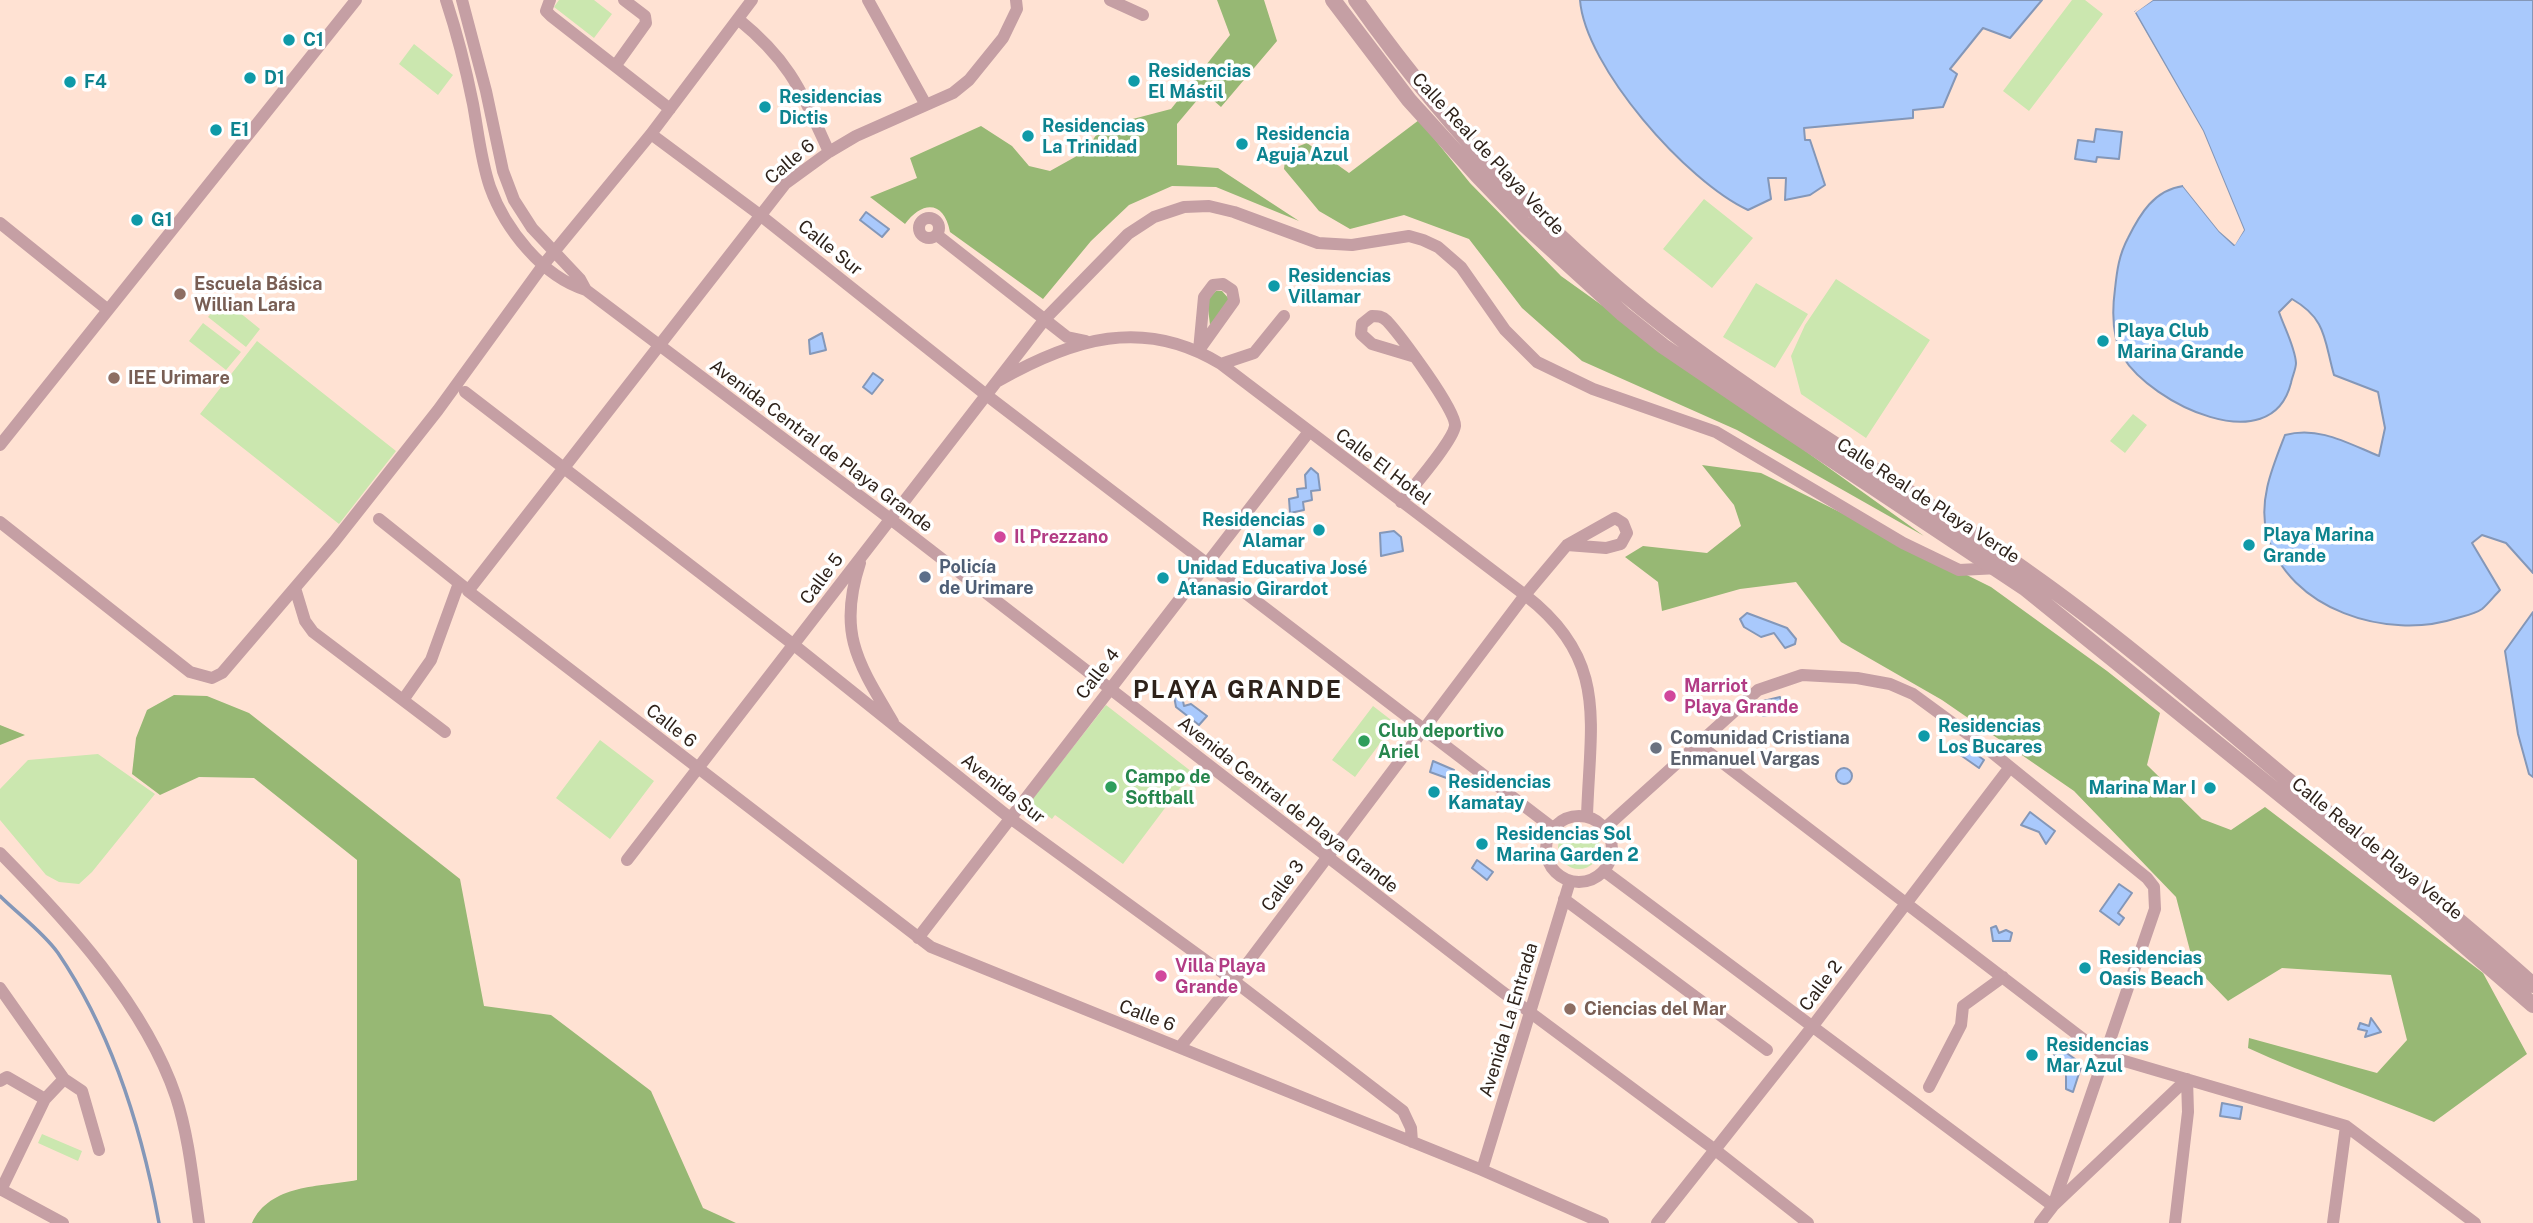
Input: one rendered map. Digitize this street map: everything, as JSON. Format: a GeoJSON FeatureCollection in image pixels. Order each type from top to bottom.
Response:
{"type":"FeatureCollection","features":[{"type":"Feature","properties":{"kind":"street"},"geometry":{"type":"LineString","coordinates":[[0,445],[356,0]]}},
{"type":"Feature","properties":{"kind":"street"},"geometry":{"type":"LineString","coordinates":[[446,0],[467,76],[489,186],[517,236],[544,264],[562,271]]}},
{"type":"Feature","properties":{"kind":"street","name":"Avenida Central de Playa Grande"},"geometry":{"type":"LineString","coordinates":[[462,0],[486,91],[503,172],[514,200],[562,271],[580,279],[586,290],[1808,1223]]}},
{"type":"Feature","properties":{"kind":"street"},"geometry":{"type":"LineString","coordinates":[[550,0],[546,11],[670,109]]}},
{"type":"Feature","properties":{"kind":"street"},"geometry":{"type":"LineString","coordinates":[[615,65],[646,23],[645,16],[624,0]]}},
{"type":"Feature","properties":{"kind":"street"},"geometry":{"type":"LineString","coordinates":[[0,522],[190,672],[202,678],[212,678],[222,673],[295,588],[451,393],[544,264],[651,134],[752,0]]}},
{"type":"Feature","properties":{"kind":"street"},"geometry":{"type":"LineString","coordinates":[[868,0],[926,105]]}},
{"type":"Feature","properties":{"kind":"street","name":"Calle 6"},"geometry":{"type":"LineString","coordinates":[[1017,0],[1017,9],[1003,38],[978,73],[953,93],[829,152],[785,184],[561,469],[463,587],[918,939],[932,947],[1482,1170],[1603,1223]]}},
{"type":"Feature","properties":{"kind":"street"},"geometry":{"type":"LineString","coordinates":[[1110,0],[1143,15]]}},
{"type":"Feature","properties":{"kind":"street","name":"Calle Real de Playa Verde"},"geometry":{"type":"LineString","coordinates":[[1333,0],[1409,100],[1485,171],[1537,212],[1637,303],[1682,350]]}},
{"type":"Feature","properties":{"kind":"street","name":"Calle Real de Playa Verde"},"geometry":{"type":"LineString","coordinates":[[1356,0],[1524,224],[1626,317],[1682,350],[2005,565],[2214,718],[2444,917],[2533,1005]]}},
{"type":"Feature","properties":{"kind":"street"},"geometry":{"type":"LineString","coordinates":[[738,19],[779,56],[793,76],[829,152]]}},
{"type":"Feature","properties":{"kind":"street"},"geometry":{"type":"LineString","coordinates":[[1409,100],[1423,91]]}},
{"type":"Feature","properties":{"kind":"street","name":"Calle Sur"},"geometry":{"type":"LineString","coordinates":[[651,134],[989,389],[1206,564],[1553,828]]}},
{"type":"Feature","properties":{"kind":"street","name":"Calle 5"},"geometry":{"type":"LineString","coordinates":[[627,860],[1045,319],[1128,234],[1154,217],[1184,207],[1209,206],[1234,212],[1318,243],[1352,245],[1401,237],[1423,240],[1438,247],[1461,267],[1505,330],[1537,362],[1592,389],[1684,418],[1716,432],[1828,500],[1959,570],[2005,565]]}},
{"type":"Feature","properties":{"kind":"street"},"geometry":{"type":"LineString","coordinates":[[1524,224],[1537,212]]}},
{"type":"Feature","properties":{"kind":"street"},"geometry":{"type":"LineString","coordinates":[[0,223],[108,310]]}},
{"type":"Feature","properties":{"kind":"street"},"geometry":{"type":"LineString","coordinates":[[937,235],[1067,337],[1090,341]]}},
{"type":"Feature","properties":{"kind":"street"},"geometry":{"type":"LineString","coordinates":[[1575,272],[1586,259]]}},
{"type":"Feature","properties":{"kind":"street"},"geometry":{"type":"LineString","coordinates":[[1223,284],[1233,293],[1233,306],[1199,350],[1205,293],[1213,285],[1223,284]]}},
{"type":"Feature","properties":{"kind":"street"},"geometry":{"type":"LineString","coordinates":[[1626,317],[1637,303]]}},
{"type":"Feature","properties":{"kind":"street"},"geometry":{"type":"LineString","coordinates":[[1221,364],[1254,353],[1284,316]]}},
{"type":"Feature","properties":{"kind":"street","name":"Calle El Hotel"},"geometry":{"type":"LineString","coordinates":[[989,389],[1046,356],[1090,341],[1119,336],[1154,338],[1199,350],[1221,364],[1308,433],[1525,595],[1561,626],[1584,665],[1590,699],[1587,816]]}},
{"type":"Feature","properties":{"kind":"street"},"geometry":{"type":"LineString","coordinates":[[1401,502],[1451,435],[1455,422],[1452,411],[1412,356]]}},
{"type":"Feature","properties":{"kind":"street","name":"Avenida Sur"},"geometry":{"type":"LineString","coordinates":[[465,392],[561,469],[794,645],[1010,818],[1234,981],[1403,1111],[1411,1128],[1412,1142]]}},
{"type":"Feature","properties":{"kind":"street","name":"Calle 4"},"geometry":{"type":"LineString","coordinates":[[918,939],[1308,433]]}},
{"type":"Feature","properties":{"kind":"street"},"geometry":{"type":"LineString","coordinates":[[379,519],[463,587],[431,660],[403,700]]}},
{"type":"Feature","properties":{"kind":"street","name":"Calle 3"},"geometry":{"type":"LineString","coordinates":[[1180,1047],[1234,981],[1423,727],[1567,545]]}},
{"type":"Feature","properties":{"kind":"street"},"geometry":{"type":"LineString","coordinates":[[864,553],[852,589],[853,650],[898,729]]}},
{"type":"Feature","properties":{"kind":"street","name":"Calle Real de Playa Verde"},"geometry":{"type":"LineString","coordinates":[[2029,582],[2272,788],[2533,985]]}},
{"type":"Feature","properties":{"kind":"street"},"geometry":{"type":"LineString","coordinates":[[295,588],[305,621],[313,632],[445,732]]}},
{"type":"Feature","properties":{"kind":"street"},"geometry":{"type":"LineString","coordinates":[[1605,828],[1758,690],[1802,675],[1857,678],[1906,690],[2010,767],[2147,878],[2154,887],[2155,909],[2053,1206]]}},
{"type":"Feature","properties":{"kind":"street"},"geometry":{"type":"LineString","coordinates":[[2202,730],[2214,718]]}},
{"type":"Feature","properties":{"kind":"street"},"geometry":{"type":"LineString","coordinates":[[1698,744],[2104,1055],[2346,1126],[2475,1223]]}},
{"type":"Feature","properties":{"kind":"street","name":"Calle 2"},"geometry":{"type":"LineString","coordinates":[[1657,1223],[1812,1027],[2010,767]]}},
{"type":"Feature","properties":{"kind":"street"},"geometry":{"type":"LineString","coordinates":[[2272,788],[2284,776]]}},
{"type":"Feature","properties":{"kind":"street"},"geometry":{"type":"LineString","coordinates":[[1587,816],[1605,828],[1613,849],[1604,871],[1595,879],[1570,881],[1560,876],[1547,859],[1548,838],[1553,828],[1568,817],[1587,816]]}},
{"type":"Feature","properties":{"kind":"street"},"geometry":{"type":"LineString","coordinates":[[0,853],[97,959],[158,1056],[177,1100],[199,1223]]}},
{"type":"Feature","properties":{"kind":"street"},"geometry":{"type":"LineString","coordinates":[[1604,871],[2053,1206]]}},
{"type":"Feature","properties":{"kind":"street","name":"Avenida La Entrada"},"geometry":{"type":"LineString","coordinates":[[1482,1170],[1570,881]]}},
{"type":"Feature","properties":{"kind":"street"},"geometry":{"type":"LineString","coordinates":[[1564,899],[1767,1050]]}},
{"type":"Feature","properties":{"kind":"street"},"geometry":{"type":"LineString","coordinates":[[1928,1087],[1961,1025],[1963,1006],[2003,977]]}},
{"type":"Feature","properties":{"kind":"street"},"geometry":{"type":"LineString","coordinates":[[0,988],[64,1079],[82,1091],[99,1150]]}},
{"type":"Feature","properties":{"kind":"street"},"geometry":{"type":"LineString","coordinates":[[2,1075],[45,1099]]}},
{"type":"Feature","properties":{"kind":"street"},"geometry":{"type":"LineString","coordinates":[[63,1223],[1,1190],[45,1099],[64,1079]]}},
{"type":"Feature","properties":{"kind":"street"},"geometry":{"type":"LineString","coordinates":[[2040,1223],[2053,1206],[2187,1079]]}},
{"type":"Feature","properties":{"kind":"street"},"geometry":{"type":"LineString","coordinates":[[2175,1223],[2188,1112],[2187,1079]]}},
{"type":"Feature","properties":{"kind":"street"},"geometry":{"type":"LineString","coordinates":[[2333,1223],[2346,1126]]}},
{"type":"Feature","properties":{"kind":"green space"},"geometry":{"type":"Polygon","coordinates":[[[559,0],[594,0],[612,14],[594,38],[554,7],[559,0]]]}},
{"type":"Feature","properties":{"kind":"green space"},"geometry":{"type":"Polygon","coordinates":[[[1217,0],[1264,0],[1277,41],[1221,107],[1204,92],[1177,124],[1177,165],[1218,168],[1299,221],[1216,187],[1172,186],[1129,205],[1091,241],[1043,299],[950,232],[943,214],[938,209],[932,207],[918,211],[905,224],[870,197],[917,178],[910,158],[981,126],[1012,146],[1029,166],[1050,171],[1084,152],[1102,127],[1171,109],[1230,35],[1217,0]]]}},
{"type":"Feature","properties":{"kind":"green space"},"geometry":{"type":"Polygon","coordinates":[[[2072,0],[2085,0],[2103,14],[2029,111],[2003,91],[2072,0]]]}},
{"type":"Feature","properties":{"kind":"green space"},"geometry":{"type":"Polygon","coordinates":[[[414,44],[453,75],[438,95],[399,64],[414,44]]]}},
{"type":"Feature","properties":{"kind":"green space"},"geometry":{"type":"Polygon","coordinates":[[[1419,120],[1470,183],[1561,276],[1924,536],[1737,430],[1582,361],[1522,308],[1469,239],[1404,215],[1350,229],[1319,211],[1284,169],[1286,151],[1307,143],[1349,173],[1419,120]]]}},
{"type":"Feature","properties":{"kind":"green space"},"geometry":{"type":"Polygon","coordinates":[[[1704,199],[1753,238],[1712,288],[1663,249],[1704,199]]]}},
{"type":"Feature","properties":{"kind":"green space"},"geometry":{"type":"Polygon","coordinates":[[[1836,279],[1930,340],[1866,438],[1801,394],[1791,356],[1805,325],[1836,279]]]}},
{"type":"Feature","properties":{"kind":"green space"},"geometry":{"type":"Polygon","coordinates":[[[1756,283],[1808,314],[1775,368],[1723,337],[1756,283]]]}},
{"type":"Feature","properties":{"kind":"green space"},"geometry":{"type":"Polygon","coordinates":[[[1216,291],[1222,291],[1230,300],[1210,325],[1207,299],[1216,291]]]}},
{"type":"Feature","properties":{"kind":"green space"},"geometry":{"type":"Polygon","coordinates":[[[223,299],[260,329],[246,347],[208,317],[223,299]]]}},
{"type":"Feature","properties":{"kind":"green space"},"geometry":{"type":"Polygon","coordinates":[[[203,323],[241,352],[226,370],[189,341],[203,323]]]}},
{"type":"Feature","properties":{"kind":"green space"},"geometry":{"type":"Polygon","coordinates":[[[257,341],[396,451],[339,524],[200,414],[257,341]]]}},
{"type":"Feature","properties":{"kind":"green space"},"geometry":{"type":"Polygon","coordinates":[[[2133,414],[2147,425],[2125,453],[2110,441],[2133,414]]]}},
{"type":"Feature","properties":{"kind":"green space"},"geometry":{"type":"Polygon","coordinates":[[[1702,465],[1761,473],[1991,587],[2160,713],[2147,765],[2202,819],[2231,830],[2265,807],[2483,973],[2527,1054],[2434,1122],[2248,1048],[2249,1038],[2377,1073],[2407,1040],[2391,975],[2282,968],[2228,1001],[2194,966],[2176,897],[2074,791],[1942,700],[1841,642],[1796,582],[1740,589],[1662,611],[1658,582],[1625,557],[1643,546],[1707,553],[1741,526],[1734,505],[1702,465]]]}},
{"type":"Feature","properties":{"kind":"green space"},"geometry":{"type":"Polygon","coordinates":[[[174,695],[207,696],[249,713],[460,879],[484,1006],[551,1015],[651,1091],[703,1208],[736,1223],[252,1223],[260,1210],[283,1194],[312,1186],[357,1180],[357,860],[254,778],[199,777],[160,795],[132,774],[136,738],[147,710],[174,695]]]}},
{"type":"Feature","properties":{"kind":"green space","name":"Campo de Softball"},"geometry":{"type":"Polygon","coordinates":[[[1106,705],[1192,772],[1123,864],[1055,815],[1052,819],[1030,802],[1106,705]]]}},
{"type":"Feature","properties":{"kind":"green space","name":"Club deportivo Ariel"},"geometry":{"type":"Polygon","coordinates":[[[1373,706],[1395,723],[1355,777],[1332,760],[1373,706]]]}},
{"type":"Feature","properties":{"kind":"green space"},"geometry":{"type":"Polygon","coordinates":[[[0,725],[25,735],[0,745],[0,725]]]}},
{"type":"Feature","properties":{"kind":"green space"},"geometry":{"type":"Polygon","coordinates":[[[600,740],[654,781],[610,839],[556,798],[600,740]]]}},
{"type":"Feature","properties":{"kind":"green space"},"geometry":{"type":"Polygon","coordinates":[[[98,754],[155,794],[92,872],[79,884],[59,882],[46,875],[0,820],[0,789],[28,760],[98,754]]]}},
{"type":"Feature","properties":{"kind":"green space"},"geometry":{"type":"Polygon","coordinates":[[[1579,827],[1594,833],[1600,848],[1594,863],[1579,869],[1564,863],[1558,848],[1564,833],[1579,827]]]}},
{"type":"Feature","properties":{"kind":"green space"},"geometry":{"type":"Polygon","coordinates":[[[42,1134],[82,1151],[78,1161],[38,1143],[42,1134]]]}},
{"type":"Feature","properties":{"kind":"water"},"geometry":{"type":"Polygon","coordinates":[[[1580,0],[2042,0],[2010,38],[1983,28],[1950,69],[1957,74],[1943,107],[1913,110],[1913,118],[1804,128],[1805,140],[1810,140],[1825,185],[1810,195],[1785,200],[1786,178],[1768,178],[1771,199],[1748,210],[1723,196],[1697,175],[1643,120],[1619,89],[1600,57],[1586,27],[1580,0]]]}},
{"type":"Feature","properties":{"kind":"water"},"geometry":{"type":"Polygon","coordinates":[[[2153,0],[2533,0],[2533,573],[2506,543],[2482,535],[2472,543],[2500,590],[2479,611],[2430,624],[2372,622],[2344,613],[2318,600],[2296,582],[2278,560],[2267,534],[2264,509],[2268,483],[2285,435],[2321,434],[2379,456],[2385,428],[2378,392],[2334,375],[2326,341],[2318,323],[2312,314],[2292,299],[2279,312],[2294,350],[2296,365],[2291,383],[2279,406],[2260,419],[2236,422],[2210,417],[2183,406],[2158,392],[2137,375],[2123,357],[2117,341],[2113,315],[2118,269],[2122,250],[2149,205],[2164,192],[2183,186],[2219,231],[2234,245],[2244,230],[2203,131],[2135,12],[2153,0]]]}},
{"type":"Feature","properties":{"kind":"water"},"geometry":{"type":"Polygon","coordinates":[[[2096,129],[2122,132],[2119,159],[2097,157],[2096,162],[2075,159],[2078,140],[2094,142],[2096,129]]]}},
{"type":"Feature","properties":{"kind":"water"},"geometry":{"type":"Polygon","coordinates":[[[866,212],[889,229],[882,237],[860,220],[866,212]]]}},
{"type":"Feature","properties":{"kind":"water"},"geometry":{"type":"Polygon","coordinates":[[[822,333],[826,350],[810,354],[809,340],[822,333]]]}},
{"type":"Feature","properties":{"kind":"water"},"geometry":{"type":"Polygon","coordinates":[[[873,373],[883,380],[872,394],[863,387],[873,373]]]}},
{"type":"Feature","properties":{"kind":"water"},"geometry":{"type":"Polygon","coordinates":[[[1311,468],[1318,474],[1320,490],[1311,491],[1312,500],[1303,502],[1304,510],[1290,513],[1289,499],[1298,497],[1297,489],[1306,488],[1305,475],[1311,468]]]}},
{"type":"Feature","properties":{"kind":"water"},"geometry":{"type":"Polygon","coordinates":[[[1394,531],[1401,537],[1403,551],[1381,556],[1380,533],[1394,531]]]}},
{"type":"Feature","properties":{"kind":"water"},"geometry":{"type":"Polygon","coordinates":[[[2533,612],[2533,777],[2529,774],[2518,734],[2505,651],[2533,612]]]}},
{"type":"Feature","properties":{"kind":"water"},"geometry":{"type":"Polygon","coordinates":[[[1747,613],[1787,628],[1796,639],[1795,644],[1785,648],[1774,633],[1761,637],[1744,627],[1740,619],[1747,613]]]}},
{"type":"Feature","properties":{"kind":"water"},"geometry":{"type":"Polygon","coordinates":[[[1174,696],[1182,696],[1184,706],[1191,704],[1207,716],[1199,725],[1176,707],[1174,696]]]}},
{"type":"Feature","properties":{"kind":"water"},"geometry":{"type":"Polygon","coordinates":[[[1780,697],[1783,712],[1763,716],[1759,702],[1780,697]]]}},
{"type":"Feature","properties":{"kind":"water"},"geometry":{"type":"Polygon","coordinates":[[[1965,746],[1984,760],[1979,768],[1959,754],[1965,746]]]}},
{"type":"Feature","properties":{"kind":"water"},"geometry":{"type":"Polygon","coordinates":[[[1433,761],[1454,770],[1452,780],[1430,772],[1433,761]]]}},
{"type":"Feature","properties":{"kind":"water"},"geometry":{"type":"Polygon","coordinates":[[[1841,768],[1847,768],[1852,776],[1850,782],[1841,784],[1836,779],[1836,773],[1841,768]]]}},
{"type":"Feature","properties":{"kind":"water"},"geometry":{"type":"Polygon","coordinates":[[[2030,812],[2055,831],[2046,844],[2039,832],[2021,825],[2030,812]]]}},
{"type":"Feature","properties":{"kind":"water"},"geometry":{"type":"Polygon","coordinates":[[[1477,860],[1493,872],[1487,880],[1472,868],[1477,860]]]}},
{"type":"Feature","properties":{"kind":"water"},"geometry":{"type":"Polygon","coordinates":[[[2119,884],[2132,893],[2118,913],[2124,918],[2119,925],[2100,911],[2119,884]]]}},
{"type":"Feature","properties":{"kind":"water"},"geometry":{"type":"Polygon","coordinates":[[[1996,926],[1999,933],[2006,930],[2012,933],[2010,941],[1993,941],[1991,928],[1996,926]]]}},
{"type":"Feature","properties":{"kind":"water"},"geometry":{"type":"Polygon","coordinates":[[[2371,1018],[2381,1032],[2365,1037],[2367,1031],[2358,1029],[2360,1023],[2369,1026],[2371,1018]]]}},
{"type":"Feature","properties":{"kind":"water"},"geometry":{"type":"Polygon","coordinates":[[[2061,1049],[2082,1064],[2073,1092],[2066,1089],[2066,1072],[2051,1058],[2061,1049]]]}},
{"type":"Feature","properties":{"kind":"water"},"geometry":{"type":"Polygon","coordinates":[[[2222,1103],[2242,1107],[2240,1119],[2220,1116],[2222,1103]]]}},
{"type":"Feature","properties":{"kind":"pier"},"geometry":{"type":"Polygon","coordinates":[[[2147,0],[2153,0],[2135,13],[2203,131],[2244,230],[2235,245],[2219,231],[2183,186],[2183,183],[2234,239],[2240,229],[2200,133],[2132,14],[2147,0]]]}},
{"type":"Feature","properties":{"kind":"waterway"},"geometry":{"type":"LineString","coordinates":[[0,896],[52,945],[94,1015],[134,1117],[159,1223]]}},
{"type":"Feature","properties":{"kind":"place","name":"C1"},"geometry":{"type":"Point","coordinates":[289,40]}},
{"type":"Feature","properties":{"kind":"place","name":"D1"},"geometry":{"type":"Point","coordinates":[250,78]}},
{"type":"Feature","properties":{"kind":"place","name":"Residencias El Mástil"},"geometry":{"type":"Point","coordinates":[1134,81]}},
{"type":"Feature","properties":{"kind":"place","name":"F4"},"geometry":{"type":"Point","coordinates":[70,82]}},
{"type":"Feature","properties":{"kind":"place","name":"Residencias Dictis"},"geometry":{"type":"Point","coordinates":[765,107]}},
{"type":"Feature","properties":{"kind":"place","name":"E1"},"geometry":{"type":"Point","coordinates":[216,130]}},
{"type":"Feature","properties":{"kind":"place","name":"Residencias La Trinidad"},"geometry":{"type":"Point","coordinates":[1028,136]}},
{"type":"Feature","properties":{"kind":"place","name":"Residencia Aguja Azul"},"geometry":{"type":"Point","coordinates":[1242,144]}},
{"type":"Feature","properties":{"kind":"place","name":"G1"},"geometry":{"type":"Point","coordinates":[137,220]}},
{"type":"Feature","properties":{"kind":"place","name":"Residencias Villamar"},"geometry":{"type":"Point","coordinates":[1274,286]}},
{"type":"Feature","properties":{"kind":"place","name":"Escuela Básica Willian Lara"},"geometry":{"type":"Point","coordinates":[180,294]}},
{"type":"Feature","properties":{"kind":"place","name":"Playa Club Marina Grande"},"geometry":{"type":"Point","coordinates":[2103,341]}},
{"type":"Feature","properties":{"kind":"place","name":"IEE Urimare"},"geometry":{"type":"Point","coordinates":[114,378]}},
{"type":"Feature","properties":{"kind":"place","name":"Residencias Alamar"},"geometry":{"type":"Point","coordinates":[1319,530]}},
{"type":"Feature","properties":{"kind":"place","name":"Il Prezzano"},"geometry":{"type":"Point","coordinates":[1000,537]}},
{"type":"Feature","properties":{"kind":"place","name":"Playa Marina Grande"},"geometry":{"type":"Point","coordinates":[2249,545]}},
{"type":"Feature","properties":{"kind":"place","name":"Policía de Urimare"},"geometry":{"type":"Point","coordinates":[925,577]}},
{"type":"Feature","properties":{"kind":"place","name":"Unidad Educativa José Atanasio Girardot"},"geometry":{"type":"Point","coordinates":[1163,578]}},
{"type":"Feature","properties":{"kind":"place","name":"Marriot Playa Grande"},"geometry":{"type":"Point","coordinates":[1670,696]}},
{"type":"Feature","properties":{"kind":"place","name":"Residencias Los Bucares"},"geometry":{"type":"Point","coordinates":[1924,736]}},
{"type":"Feature","properties":{"kind":"place","name":"Club deportivo Ariel"},"geometry":{"type":"Point","coordinates":[1364,741]}},
{"type":"Feature","properties":{"kind":"place","name":"Comunidad Cristiana Enmanuel Vargas"},"geometry":{"type":"Point","coordinates":[1656,748]}},
{"type":"Feature","properties":{"kind":"place","name":"Campo de Softball"},"geometry":{"type":"Point","coordinates":[1111,787]}},
{"type":"Feature","properties":{"kind":"place","name":"Marina Mar I"},"geometry":{"type":"Point","coordinates":[2210,788]}},
{"type":"Feature","properties":{"kind":"place","name":"Residencias Kamatay"},"geometry":{"type":"Point","coordinates":[1434,792]}},
{"type":"Feature","properties":{"kind":"place","name":"Residencias Sol Marina Garden 2"},"geometry":{"type":"Point","coordinates":[1482,844]}},
{"type":"Feature","properties":{"kind":"place","name":"Residencias Oasis Beach"},"geometry":{"type":"Point","coordinates":[2085,968]}},
{"type":"Feature","properties":{"kind":"place","name":"Villa Playa Grande"},"geometry":{"type":"Point","coordinates":[1161,976]}},
{"type":"Feature","properties":{"kind":"place","name":"Ciencias del Mar"},"geometry":{"type":"Point","coordinates":[1570,1009]}},
{"type":"Feature","properties":{"kind":"place","name":"Residencias Mar Azul"},"geometry":{"type":"Point","coordinates":[2032,1055]}},
{"type":"Feature","properties":{"kind":"district","name":"PLAYA GRANDE"},"geometry":{"type":"Point","coordinates":[1238,691]}}]}
